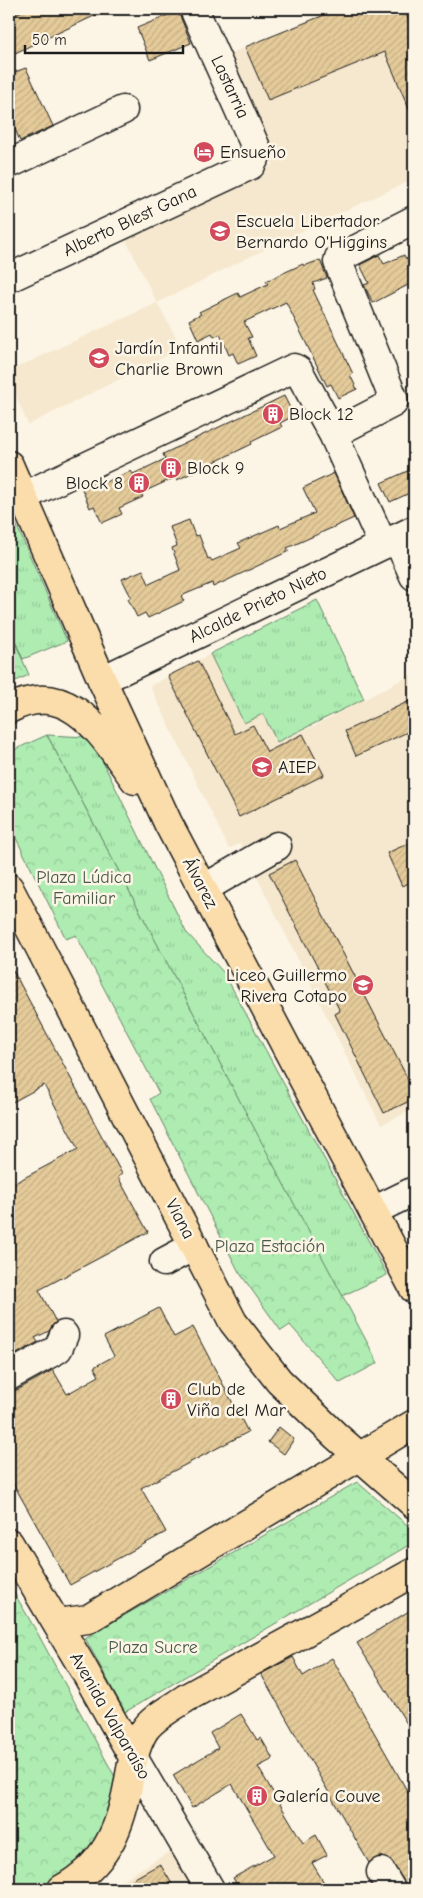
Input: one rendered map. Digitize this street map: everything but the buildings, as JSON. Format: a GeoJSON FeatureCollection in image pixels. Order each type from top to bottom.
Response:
{"type":"FeatureCollection","features":[{"type":"Feature","properties":{"kind":"main road","name":"Álvarez"},"geometry":{"type":"LineString","coordinates":[[9,465],[102,680],[168,823],[414,1289]]}},
{"type":"Feature","properties":{"kind":"main road"},"geometry":{"type":"LineString","coordinates":[[9,709],[19,704],[36,700],[51,702],[77,710],[98,729],[168,823]]}},
{"type":"Feature","properties":{"kind":"main road","name":"Viana"},"geometry":{"type":"LineString","coordinates":[[9,888],[232,1322],[279,1381],[414,1504]]}},
{"type":"Feature","properties":{"kind":"main road"},"geometry":{"type":"LineString","coordinates":[[57,1623],[88,1619],[414,1424]]}},
{"type":"Feature","properties":{"kind":"main road","name":"Avenida Valparaíso"},"geometry":{"type":"LineString","coordinates":[[12,1552],[57,1623],[133,1757]]}},
{"type":"Feature","properties":{"kind":"main road"},"geometry":{"type":"LineString","coordinates":[[62,1889],[99,1861],[112,1839],[124,1807],[133,1757],[144,1731],[160,1715],[194,1694],[414,1572]]}},
{"type":"Feature","properties":{"kind":"street","name":"Lastarria"},"geometry":{"type":"LineString","coordinates":[[194,9],[258,152],[251,165]]}},
{"type":"Feature","properties":{"kind":"street"},"geometry":{"type":"LineString","coordinates":[[9,164],[123,110]]}},
{"type":"Feature","properties":{"kind":"street","name":"Alberto Blest Gana"},"geometry":{"type":"LineString","coordinates":[[9,278],[251,165]]}},
{"type":"Feature","properties":{"kind":"street"},"geometry":{"type":"LineString","coordinates":[[333,434],[393,403],[394,400],[338,262],[339,258],[414,220]]}},
{"type":"Feature","properties":{"kind":"street"},"geometry":{"type":"LineString","coordinates":[[22,496],[294,368],[298,370],[333,434],[398,538],[414,576]]}},
{"type":"Feature","properties":{"kind":"street","name":"Alcalde Prieto Nieto"},"geometry":{"type":"LineString","coordinates":[[102,680],[398,538]]}},
{"type":"Feature","properties":{"kind":"street"},"geometry":{"type":"LineString","coordinates":[[203,889],[277,846]]}},
{"type":"Feature","properties":{"kind":"street"},"geometry":{"type":"LineString","coordinates":[[373,1211],[414,1191]]}},
{"type":"Feature","properties":{"kind":"street"},"geometry":{"type":"LineString","coordinates":[[164,1262],[194,1246]]}},
{"type":"Feature","properties":{"kind":"street"},"geometry":{"type":"LineString","coordinates":[[9,1376],[58,1349],[64,1335]]}},
{"type":"Feature","properties":{"kind":"street","name":"Avenida Valparaíso"},"geometry":{"type":"LineString","coordinates":[[133,1757],[210,1889]]}},
{"type":"Feature","properties":{"kind":"shaded area"},"geometry":{"type":"Polygon","coordinates":[[[339,9],[404,9],[414,34],[414,179],[316,224],[157,303],[125,238],[273,165],[222,57],[339,9]]]}},
{"type":"Feature","properties":{"kind":"shaded area","name":"Jardín Infantil Charlie Brown"},"geometry":{"type":"Polygon","coordinates":[[[157,303],[182,348],[28,425],[9,379],[9,371],[157,303]]]}},
{"type":"Feature","properties":{"kind":"shaded area"},"geometry":{"type":"Polygon","coordinates":[[[210,654],[244,723],[263,714],[278,742],[316,725],[414,673],[414,1109],[381,1125],[240,843],[229,849],[150,686],[210,654]]]}},
{"type":"Feature","properties":{"kind":"shaded area"},"geometry":{"type":"Polygon","coordinates":[[[172,1850],[195,1889],[107,1889],[172,1850]]]}},
{"type":"Feature","properties":{"kind":"green space"},"geometry":{"type":"Polygon","coordinates":[[[9,508],[67,641],[23,659],[9,628],[9,508]]]}},
{"type":"Feature","properties":{"kind":"green space"},"geometry":{"type":"Polygon","coordinates":[[[317,600],[364,699],[277,742],[263,714],[244,723],[210,654],[317,600]]]}},
{"type":"Feature","properties":{"kind":"green space"},"geometry":{"type":"Polygon","coordinates":[[[9,628],[29,675],[9,684],[9,628]]]}},
{"type":"Feature","properties":{"kind":"green space"},"geometry":{"type":"Polygon","coordinates":[[[47,735],[87,737],[96,748],[186,932],[224,973],[387,1275],[342,1296],[47,735]]]}},
{"type":"Feature","properties":{"kind":"green space"},"geometry":{"type":"Polygon","coordinates":[[[47,735],[378,1363],[340,1383],[290,1325],[281,1331],[239,1272],[150,1099],[159,1093],[76,935],[66,939],[9,824],[9,752],[47,735]]]}},
{"type":"Feature","properties":{"kind":"green space","name":"Plaza Sucre"},"geometry":{"type":"Polygon","coordinates":[[[357,1482],[414,1531],[414,1542],[125,1712],[85,1638],[357,1482]]]}},
{"type":"Feature","properties":{"kind":"green space"},"geometry":{"type":"Polygon","coordinates":[[[9,1584],[115,1777],[112,1807],[89,1852],[64,1877],[42,1889],[9,1889],[9,1584]]]}},
{"type":"Feature","properties":{"kind":"place","name":"Ensueño"},"geometry":{"type":"Point","coordinates":[204,152]}},
{"type":"Feature","properties":{"kind":"place","name":"Escuela Libertador Bernardo O'Higgins"},"geometry":{"type":"Point","coordinates":[220,231]}},
{"type":"Feature","properties":{"kind":"place","name":"Jardín Infantil Charlie Brown"},"geometry":{"type":"Point","coordinates":[99,358]}},
{"type":"Feature","properties":{"kind":"place","name":"Block 12"},"geometry":{"type":"Point","coordinates":[273,414]}},
{"type":"Feature","properties":{"kind":"place","name":"Block 9"},"geometry":{"type":"Point","coordinates":[171,468]}},
{"type":"Feature","properties":{"kind":"place","name":"Block 8"},"geometry":{"type":"Point","coordinates":[139,483]}},
{"type":"Feature","properties":{"kind":"place","name":"AIEP"},"geometry":{"type":"Point","coordinates":[262,767]}},
{"type":"Feature","properties":{"kind":"place","name":"Liceo Guillermo Rivera Cotapo"},"geometry":{"type":"Point","coordinates":[363,985]}},
{"type":"Feature","properties":{"kind":"place","name":"Club de Viña del Mar"},"geometry":{"type":"Point","coordinates":[171,1399]}},
{"type":"Feature","properties":{"kind":"place","name":"Galería Couve"},"geometry":{"type":"Point","coordinates":[257,1796]}},
{"type":"Feature","properties":{"kind":"park label","name":"Plaza Lúdica Familiar"},"geometry":{"type":"Point","coordinates":[84,888]}},
{"type":"Feature","properties":{"kind":"park label","name":"Plaza Estación"},"geometry":{"type":"Point","coordinates":[270,1246]}}]}
